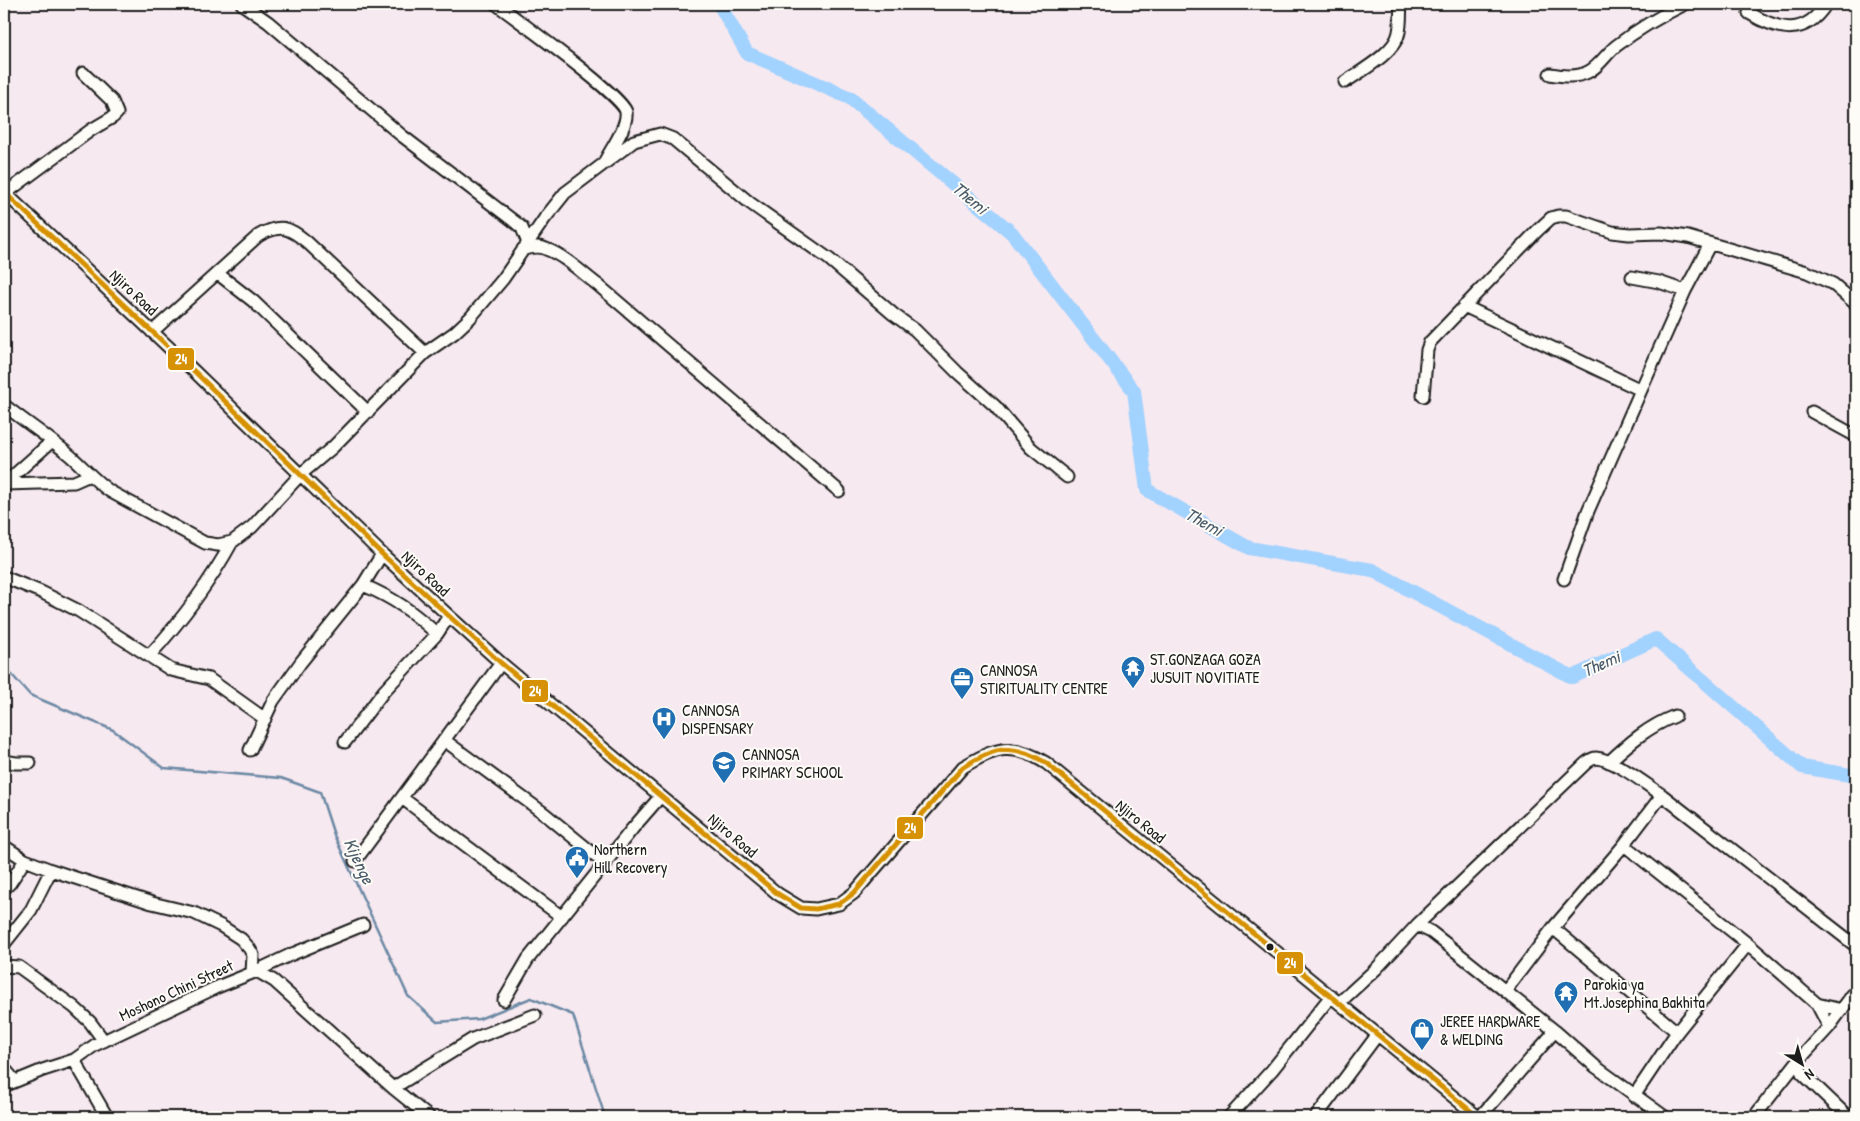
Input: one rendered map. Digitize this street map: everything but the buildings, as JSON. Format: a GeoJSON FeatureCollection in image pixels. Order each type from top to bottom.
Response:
{"type":"FeatureCollection","features":[{"type":"Feature","properties":{"kind":"street"},"geometry":{"type":"LineString","coordinates":[[242,4],[268,22],[401,135],[515,222],[522,228],[525,246]]}},
{"type":"Feature","properties":{"kind":"street"},"geometry":{"type":"LineString","coordinates":[[496,4],[587,74],[625,106],[627,117],[624,126],[601,167]]}},
{"type":"Feature","properties":{"kind":"street"},"geometry":{"type":"LineString","coordinates":[[1345,82],[1390,49],[1397,40],[1400,32],[1400,4]]}},
{"type":"Feature","properties":{"kind":"street"},"geometry":{"type":"LineString","coordinates":[[1550,74],[1569,76],[1587,73],[1635,32],[1659,16],[1685,4]]}},
{"type":"Feature","properties":{"kind":"street"},"geometry":{"type":"LineString","coordinates":[[1749,13],[1762,21],[1782,28],[1796,28],[1814,19],[1826,4]]}},
{"type":"Feature","properties":{"kind":"street"},"geometry":{"type":"LineString","coordinates":[[5,193],[91,130],[113,117],[117,112],[112,101],[84,74]]}},
{"type":"Feature","properties":{"kind":"street"},"geometry":{"type":"LineString","coordinates":[[149,656],[207,584],[232,542],[252,527],[301,474],[333,447],[425,353],[454,333],[470,318],[503,278],[564,194],[634,142],[648,136],[660,134],[673,139],[750,203],[829,259],[914,330],[995,406],[1031,448],[1067,477]]}},
{"type":"Feature","properties":{"kind":"street","name":"Njiro Road"},"geometry":{"type":"LineString","coordinates":[[5,193],[449,616],[501,663],[778,894],[801,908],[822,909],[839,904],[854,893],[963,766],[984,754],[1000,749],[1019,750],[1032,754],[1046,763],[1479,1117]]}},
{"type":"Feature","properties":{"kind":"street"},"geometry":{"type":"LineString","coordinates":[[1423,396],[1427,350],[1430,342],[1537,231],[1551,218],[1558,216],[1566,216],[1612,232],[1629,234],[1661,233],[1688,237],[1807,272],[1833,284],[1856,304]]}},
{"type":"Feature","properties":{"kind":"street"},"geometry":{"type":"LineString","coordinates":[[152,332],[258,236],[272,228],[293,231],[307,242],[425,353]]}},
{"type":"Feature","properties":{"kind":"street"},"geometry":{"type":"LineString","coordinates":[[1564,578],[1588,511],[1685,291],[1710,244]]}},
{"type":"Feature","properties":{"kind":"street"},"geometry":{"type":"LineString","coordinates":[[525,246],[545,248],[570,264],[620,304],[838,490]]}},
{"type":"Feature","properties":{"kind":"street"},"geometry":{"type":"LineString","coordinates":[[217,273],[252,301],[368,412]]}},
{"type":"Feature","properties":{"kind":"street"},"geometry":{"type":"LineString","coordinates":[[1632,277],[1659,282],[1685,291]]}},
{"type":"Feature","properties":{"kind":"street"},"geometry":{"type":"LineString","coordinates":[[1464,306],[1641,390]]}},
{"type":"Feature","properties":{"kind":"street"},"geometry":{"type":"LineString","coordinates":[[4,405],[78,462],[90,475],[111,492],[147,510],[195,538],[212,544],[232,542]]}},
{"type":"Feature","properties":{"kind":"street"},"geometry":{"type":"LineString","coordinates":[[1812,412],[1856,436]]}},
{"type":"Feature","properties":{"kind":"street"},"geometry":{"type":"LineString","coordinates":[[4,484],[51,442]]}},
{"type":"Feature","properties":{"kind":"street"},"geometry":{"type":"LineString","coordinates":[[4,484],[74,482],[90,475]]}},
{"type":"Feature","properties":{"kind":"street"},"geometry":{"type":"LineString","coordinates":[[250,750],[273,701],[295,670],[363,585],[382,554]]}},
{"type":"Feature","properties":{"kind":"street"},"geometry":{"type":"LineString","coordinates":[[4,577],[41,592],[79,611],[170,670],[209,679],[265,719]]}},
{"type":"Feature","properties":{"kind":"street"},"geometry":{"type":"LineString","coordinates":[[363,585],[407,607],[437,634]]}},
{"type":"Feature","properties":{"kind":"street"},"geometry":{"type":"LineString","coordinates":[[346,742],[384,691],[437,634],[449,616]]}},
{"type":"Feature","properties":{"kind":"street"},"geometry":{"type":"LineString","coordinates":[[356,860],[501,663]]}},
{"type":"Feature","properties":{"kind":"street"},"geometry":{"type":"LineString","coordinates":[[1609,762],[1630,742],[1661,722],[1675,716]]}},
{"type":"Feature","properties":{"kind":"street"},"geometry":{"type":"LineString","coordinates":[[444,740],[545,814],[606,864]]}},
{"type":"Feature","properties":{"kind":"street"},"geometry":{"type":"LineString","coordinates":[[1229,1117],[1335,999],[1376,969],[1417,925],[1591,759],[1597,758],[1609,762],[1628,772],[1662,795],[1856,946]]}},
{"type":"Feature","properties":{"kind":"street"},"geometry":{"type":"LineString","coordinates":[[4,761],[16,764],[30,763]]}},
{"type":"Feature","properties":{"kind":"street"},"geometry":{"type":"LineString","coordinates":[[1506,990],[1553,928],[1624,845],[1662,795]]}},
{"type":"Feature","properties":{"kind":"street"},"geometry":{"type":"LineString","coordinates":[[504,1000],[528,959],[660,797]]}},
{"type":"Feature","properties":{"kind":"street"},"geometry":{"type":"LineString","coordinates":[[402,798],[562,917]]}},
{"type":"Feature","properties":{"kind":"street"},"geometry":{"type":"LineString","coordinates":[[1624,845],[1748,944],[1817,1004],[1829,1027]]}},
{"type":"Feature","properties":{"kind":"street"},"geometry":{"type":"LineString","coordinates":[[4,846],[25,860],[51,870],[152,903],[194,914],[221,926],[241,939],[249,948],[253,955],[255,972],[274,981],[393,1088],[429,1117]]}},
{"type":"Feature","properties":{"kind":"street"},"geometry":{"type":"LineString","coordinates":[[4,889],[10,884],[25,860]]}},
{"type":"Feature","properties":{"kind":"street"},"geometry":{"type":"LineString","coordinates":[[4,944],[31,910],[51,870]]}},
{"type":"Feature","properties":{"kind":"street","name":"Moshono Chini Street"},"geometry":{"type":"LineString","coordinates":[[4,1086],[74,1060],[104,1041],[215,988],[363,925]]}},
{"type":"Feature","properties":{"kind":"street"},"geometry":{"type":"LineString","coordinates":[[1417,925],[1431,932],[1506,990],[1596,1067],[1665,1117]]}},
{"type":"Feature","properties":{"kind":"street"},"geometry":{"type":"LineString","coordinates":[[1553,928],[1677,1032]]}},
{"type":"Feature","properties":{"kind":"street"},"geometry":{"type":"LineString","coordinates":[[1634,1096],[1677,1032],[1748,944]]}},
{"type":"Feature","properties":{"kind":"street"},"geometry":{"type":"LineString","coordinates":[[4,966],[19,967],[74,1007],[90,1022],[104,1041]]}},
{"type":"Feature","properties":{"kind":"street"},"geometry":{"type":"LineString","coordinates":[[1754,1117],[1798,1061],[1829,1027],[1856,990]]}},
{"type":"Feature","properties":{"kind":"street"},"geometry":{"type":"LineString","coordinates":[[1817,1004],[1842,1010]]}},
{"type":"Feature","properties":{"kind":"street"},"geometry":{"type":"LineString","coordinates":[[393,1088],[473,1039],[534,1015]]}},
{"type":"Feature","properties":{"kind":"street"},"geometry":{"type":"LineString","coordinates":[[1479,1117],[1556,1031]]}},
{"type":"Feature","properties":{"kind":"street"},"geometry":{"type":"LineString","coordinates":[[1316,1117],[1378,1034]]}},
{"type":"Feature","properties":{"kind":"street"},"geometry":{"type":"LineString","coordinates":[[74,1060],[107,1117]]}},
{"type":"Feature","properties":{"kind":"street"},"geometry":{"type":"LineString","coordinates":[[1798,1061],[1802,1073],[1848,1117]]}},
{"type":"Feature","properties":{"kind":"street"},"geometry":{"type":"LineString","coordinates":[[4,1068],[15,1081]]}},
{"type":"Feature","properties":{"kind":"street"},"geometry":{"type":"LineString","coordinates":[[1786,1077],[1802,1073]]}},
{"type":"Feature","properties":{"kind":"waterway","name":"Themi"},"geometry":{"type":"LineString","coordinates":[[719,4],[747,53],[850,98],[1012,233],[1134,391],[1147,490],[1249,548],[1372,570],[1572,677],[1656,639],[1802,767],[1856,776]]}},
{"type":"Feature","properties":{"kind":"waterway","name":"Kijenge"},"geometry":{"type":"LineString","coordinates":[[4,666],[30,695],[113,730],[164,768],[281,778],[320,792],[334,835],[408,996],[437,1022],[479,1019],[531,998],[573,1015],[605,1117]]}},
{"type":"Feature","properties":{"kind":"transit line","name":"24"},"geometry":{"type":"LineString","coordinates":[[4,192],[449,616],[501,663],[778,894],[801,908],[816,909],[839,904],[854,893],[963,767],[995,751],[1013,750],[1023,752],[1046,763],[1478,1117]]}},
{"type":"Feature","properties":{"kind":"place","name":"ST.GONZAGA GOZA JUSUIT NOVITIATE"},"geometry":{"type":"Point","coordinates":[1133,689]}},
{"type":"Feature","properties":{"kind":"place","name":"CANNOSA STIRITUALITY CENTRE"},"geometry":{"type":"Point","coordinates":[962,700]}},
{"type":"Feature","properties":{"kind":"place","name":"CANNOSA DISPENSARY"},"geometry":{"type":"Point","coordinates":[664,740]}},
{"type":"Feature","properties":{"kind":"place","name":"CANNOSA PRIMARY SCHOOL"},"geometry":{"type":"Point","coordinates":[724,784]}},
{"type":"Feature","properties":{"kind":"place","name":"Northern Hill Recovery"},"geometry":{"type":"Point","coordinates":[577,879]}},
{"type":"Feature","properties":{"kind":"place","name":"Parokia ya Mt.Josephina Bakhita"},"geometry":{"type":"Point","coordinates":[1566,1014]}},
{"type":"Feature","properties":{"kind":"place","name":"JEREE HARDWARE & WELDING"},"geometry":{"type":"Point","coordinates":[1422,1051]}}]}
